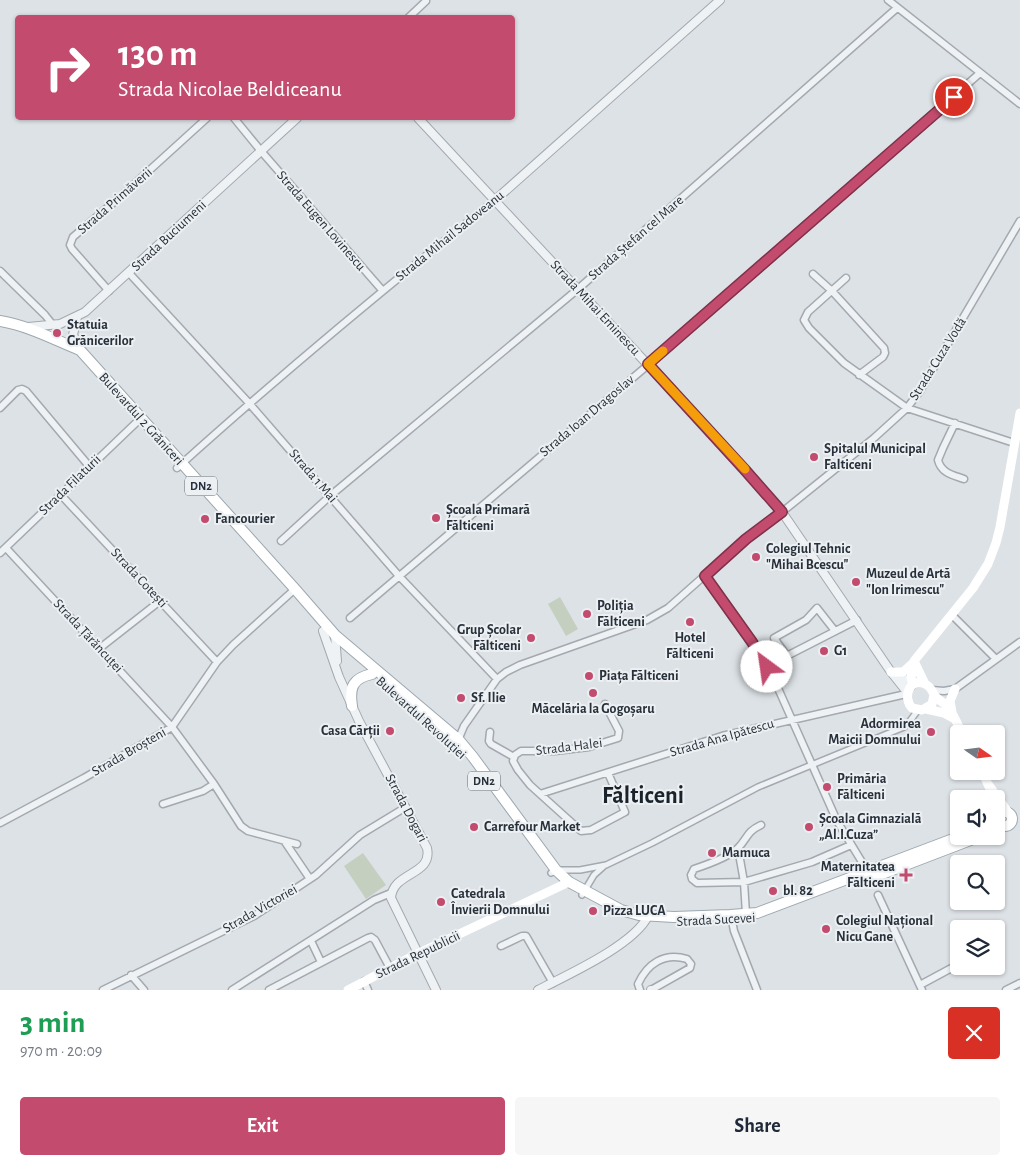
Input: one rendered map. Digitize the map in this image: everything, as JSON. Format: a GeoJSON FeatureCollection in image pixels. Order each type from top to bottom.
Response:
{"type":"FeatureCollection","features":[{"type":"Feature","properties":{"kind":"main road","name":"Bulevardul 2 Grăniceri"},"geometry":{"type":"LineString","coordinates":[[0,322],[27,327],[75,349],[75,355],[139,420],[331,634]]}},
{"type":"Feature","properties":{"kind":"main road"},"geometry":{"type":"LineString","coordinates":[[891,672],[903,672],[914,661],[981,577],[996,544],[1020,413]]}},
{"type":"Feature","properties":{"kind":"main road","name":"Bulevardul Revoluției"},"geometry":{"type":"LineString","coordinates":[[331,634],[372,674],[457,742]]}},
{"type":"Feature","properties":{"kind":"main road","name":"Bulevardul Revoluției"},"geometry":{"type":"LineString","coordinates":[[331,634],[457,742],[554,871],[567,884],[624,917],[647,919]]}},
{"type":"Feature","properties":{"kind":"main road"},"geometry":{"type":"LineString","coordinates":[[914,661],[909,705],[922,710],[944,713],[955,719]]}},
{"type":"Feature","properties":{"kind":"main road"},"geometry":{"type":"LineString","coordinates":[[914,661],[930,690],[932,704],[922,710]]}},
{"type":"Feature","properties":{"kind":"main road"},"geometry":{"type":"LineString","coordinates":[[352,706],[351,691],[355,682],[364,676],[372,674]]}},
{"type":"Feature","properties":{"kind":"main road"},"geometry":{"type":"LineString","coordinates":[[910,689],[917,683],[930,690],[945,704],[955,719]]}},
{"type":"Feature","properties":{"kind":"main road"},"geometry":{"type":"LineString","coordinates":[[955,688],[951,695],[950,705],[958,725]]}},
{"type":"Feature","properties":{"kind":"main road"},"geometry":{"type":"LineString","coordinates":[[986,780],[990,790]]}},
{"type":"Feature","properties":{"kind":"main road"},"geometry":{"type":"LineString","coordinates":[[988,784],[1006,818]]}},
{"type":"Feature","properties":{"kind":"main road","name":"Strada Sucevei"},"geometry":{"type":"LineString","coordinates":[[647,919],[732,921],[767,916],[950,841]]}},
{"type":"Feature","properties":{"kind":"main road","name":"Strada Sucevei"},"geometry":{"type":"LineString","coordinates":[[647,919],[746,914],[765,911],[868,872],[953,845]]}},
{"type":"Feature","properties":{"kind":"main road","name":"Strada Republicii"},"geometry":{"type":"LineString","coordinates":[[348,990],[366,986],[390,968],[417,954],[567,884]]}},
{"type":"Feature","properties":{"kind":"street","name":"Strada Mihail Sadoveanu"},"geometry":{"type":"LineString","coordinates":[[179,466],[382,290],[494,201],[720,0]]}},
{"type":"Feature","properties":{"kind":"street"},"geometry":{"type":"LineString","coordinates":[[888,0],[1020,104]]}},
{"type":"Feature","properties":{"kind":"street"},"geometry":{"type":"LineString","coordinates":[[411,15],[426,1]]}},
{"type":"Feature","properties":{"kind":"street","name":"Strada Ștefan cel Mare"},"geometry":{"type":"LineString","coordinates":[[281,542],[330,496],[578,289],[897,8]]}},
{"type":"Feature","properties":{"kind":"street","name":"Strada Ioan Dragoslav"},"geometry":{"type":"LineString","coordinates":[[350,618],[648,364],[980,73]]}},
{"type":"Feature","properties":{"kind":"street","name":"Strada Primăverii"},"geometry":{"type":"LineString","coordinates":[[109,291],[72,249],[70,245],[73,237],[205,120]]}},
{"type":"Feature","properties":{"kind":"street"},"geometry":{"type":"LineString","coordinates":[[236,120],[261,151]]}},
{"type":"Feature","properties":{"kind":"street","name":"Strada Buciumeni"},"geometry":{"type":"LineString","coordinates":[[27,327],[52,325],[77,317],[85,312],[295,120]]}},
{"type":"Feature","properties":{"kind":"street","name":"Strada Mihai Eminescu"},"geometry":{"type":"LineString","coordinates":[[420,120],[648,364],[782,512],[891,672],[905,679],[910,689]]}},
{"type":"Feature","properties":{"kind":"street","name":"Strada Eugen Lovinescu"},"geometry":{"type":"LineString","coordinates":[[261,151],[382,290]]}},
{"type":"Feature","properties":{"kind":"street","name":"Strada Cuza Vodă"},"geometry":{"type":"LineString","coordinates":[[497,680],[506,672],[520,665],[647,620],[668,608],[746,539],[874,438],[907,408],[920,391],[1020,221]]}},
{"type":"Feature","properties":{"kind":"street"},"geometry":{"type":"LineString","coordinates":[[0,271],[45,315],[52,325]]}},
{"type":"Feature","properties":{"kind":"street","name":"Strada 1 Mai"},"geometry":{"type":"LineString","coordinates":[[129,273],[250,403],[399,576],[497,680]]}},
{"type":"Feature","properties":{"kind":"street"},"geometry":{"type":"LineString","coordinates":[[813,274],[832,291],[884,348],[885,353],[883,357],[859,375]]}},
{"type":"Feature","properties":{"kind":"street"},"geometry":{"type":"LineString","coordinates":[[846,278],[808,312],[804,320],[809,328],[844,363],[907,408],[1014,443]]}},
{"type":"Feature","properties":{"kind":"street"},"geometry":{"type":"LineString","coordinates":[[75,349],[73,335],[77,317]]}},
{"type":"Feature","properties":{"kind":"street"},"geometry":{"type":"LineString","coordinates":[[0,408],[18,390],[26,391],[89,466]]}},
{"type":"Feature","properties":{"kind":"street","name":"Strada Filaturii"},"geometry":{"type":"LineString","coordinates":[[0,553],[139,420]]}},
{"type":"Feature","properties":{"kind":"street"},"geometry":{"type":"LineString","coordinates":[[956,423],[942,448],[938,460],[944,471],[964,479]]}},
{"type":"Feature","properties":{"kind":"street","name":"Strada Cotești"},"geometry":{"type":"LineString","coordinates":[[61,495],[216,662]]}},
{"type":"Feature","properties":{"kind":"street","name":"Strada Țărăncuței"},"geometry":{"type":"LineString","coordinates":[[6,548],[171,725],[214,784],[241,826],[248,831],[297,844]]}},
{"type":"Feature","properties":{"kind":"street"},"geometry":{"type":"LineString","coordinates":[[705,576],[761,656],[773,677],[837,822],[868,872]]}},
{"type":"Feature","properties":{"kind":"street","name":"Strada Broșteni"},"geometry":{"type":"LineString","coordinates":[[0,823],[84,778],[171,725],[216,662],[293,591]]}},
{"type":"Feature","properties":{"kind":"street"},"geometry":{"type":"LineString","coordinates":[[100,648],[160,601]]}},
{"type":"Feature","properties":{"kind":"street"},"geometry":{"type":"LineString","coordinates":[[787,656],[774,638],[806,620],[817,608],[835,631]]}},
{"type":"Feature","properties":{"kind":"street"},"geometry":{"type":"LineString","coordinates":[[952,615],[996,659]]}},
{"type":"Feature","properties":{"kind":"street"},"geometry":{"type":"LineString","coordinates":[[775,662],[857,620]]}},
{"type":"Feature","properties":{"kind":"street","name":"Strada Dogari"},"geometry":{"type":"LineString","coordinates":[[331,634],[337,668],[352,706],[406,807],[429,855],[426,863],[395,884],[391,893]]}},
{"type":"Feature","properties":{"kind":"street","name":"Strada Dogari"},"geometry":{"type":"LineString","coordinates":[[331,634],[337,668]]}},
{"type":"Feature","properties":{"kind":"street"},"geometry":{"type":"LineString","coordinates":[[930,690],[944,691],[955,688],[1020,642]]}},
{"type":"Feature","properties":{"kind":"street"},"geometry":{"type":"LineString","coordinates":[[457,742],[464,726],[497,680]]}},
{"type":"Feature","properties":{"kind":"street","name":"Strada Ana Ipătescu"},"geometry":{"type":"LineString","coordinates":[[540,794],[722,736],[910,689]]}},
{"type":"Feature","properties":{"kind":"street","name":"Strada Halei"},"geometry":{"type":"LineString","coordinates":[[514,757],[521,751],[555,751],[590,747],[618,738],[620,731],[605,704]]}},
{"type":"Feature","properties":{"kind":"street"},"geometry":{"type":"LineString","coordinates":[[554,871],[580,870],[606,865],[758,787],[904,727],[922,710]]}},
{"type":"Feature","properties":{"kind":"street"},"geometry":{"type":"LineString","coordinates":[[490,732],[490,744],[514,757],[514,765],[540,794],[582,830],[591,830],[624,812],[608,773]]}},
{"type":"Feature","properties":{"kind":"street"},"geometry":{"type":"LineString","coordinates":[[163,804],[203,791],[214,784]]}},
{"type":"Feature","properties":{"kind":"street","name":"Strada Victoriei"},"geometry":{"type":"LineString","coordinates":[[102,990],[254,916],[310,879],[360,835],[406,807]]}},
{"type":"Feature","properties":{"kind":"street"},"geometry":{"type":"LineString","coordinates":[[761,826],[748,834],[738,848],[711,863],[694,869],[692,877],[697,883],[744,882],[812,862],[851,845]]}},
{"type":"Feature","properties":{"kind":"street"},"geometry":{"type":"LineString","coordinates":[[285,842],[310,879]]}},
{"type":"Feature","properties":{"kind":"street"},"geometry":{"type":"LineString","coordinates":[[738,848],[744,882],[746,914]]}},
{"type":"Feature","properties":{"kind":"street"},"geometry":{"type":"LineString","coordinates":[[583,893],[594,876],[606,865]]}},
{"type":"Feature","properties":{"kind":"street"},"geometry":{"type":"LineString","coordinates":[[232,990],[379,897],[391,893],[394,908],[436,990]]}},
{"type":"Feature","properties":{"kind":"street"},"geometry":{"type":"LineString","coordinates":[[878,895],[921,988],[950,970]]}},
{"type":"Feature","properties":{"kind":"street"},"geometry":{"type":"LineString","coordinates":[[538,990],[555,986],[597,960],[625,940],[647,919]]}},
{"type":"Feature","properties":{"kind":"street"},"geometry":{"type":"LineString","coordinates":[[732,921],[734,931],[757,990]]}},
{"type":"Feature","properties":{"kind":"street"},"geometry":{"type":"LineString","coordinates":[[501,946],[526,936],[555,986]]}},
{"type":"Feature","properties":{"kind":"street"},"geometry":{"type":"LineString","coordinates":[[269,990],[282,987],[321,962],[371,937],[375,940],[390,968]]}},
{"type":"Feature","properties":{"kind":"street"},"geometry":{"type":"LineString","coordinates":[[311,940],[321,962]]}},
{"type":"Feature","properties":{"kind":"street"},"geometry":{"type":"LineString","coordinates":[[640,990],[638,985],[644,971],[661,959],[687,959],[691,964],[690,968],[652,990]]}},
{"type":"Feature","properties":{"kind":"street"},"geometry":{"type":"LineString","coordinates":[[131,975],[144,990]]}},
{"type":"Feature","properties":{"kind":"street"},"geometry":{"type":"LineString","coordinates":[[1006,990],[1020,983]]}},
{"type":"Feature","properties":{"kind":"green space"},"geometry":{"type":"Polygon","coordinates":[[[560,597],[578,629],[566,636],[548,604],[560,597]]]}},
{"type":"Feature","properties":{"kind":"green space"},"geometry":{"type":"Polygon","coordinates":[[[363,853],[386,885],[366,899],[344,866],[363,853]]]}},
{"type":"Feature","properties":{"kind":"slow traffic"},"geometry":{"type":"LineString","coordinates":[[663,351],[648,364],[745,469]]}},
{"type":"Feature","properties":{"kind":"place","name":"Statuia Grănicerilor"},"geometry":{"type":"Point","coordinates":[57,333]}},
{"type":"Feature","properties":{"kind":"place","name":"Spitalul Municipal Falticeni"},"geometry":{"type":"Point","coordinates":[814,457]}},
{"type":"Feature","properties":{"kind":"place","name":"Școala Primară Fălticeni"},"geometry":{"type":"Point","coordinates":[436,518]}},
{"type":"Feature","properties":{"kind":"place","name":"Fancourier"},"geometry":{"type":"Point","coordinates":[205,519]}},
{"type":"Feature","properties":{"kind":"place","name":"Colegiul Tehnic \"Mihai Bcescu\""},"geometry":{"type":"Point","coordinates":[756,557]}},
{"type":"Feature","properties":{"kind":"place","name":"Muzeul de Artă \"Ion Irimescu\""},"geometry":{"type":"Point","coordinates":[856,582]}},
{"type":"Feature","properties":{"kind":"place","name":"Poliția Fălticeni"},"geometry":{"type":"Point","coordinates":[587,614]}},
{"type":"Feature","properties":{"kind":"place","name":"Hotel Fălticeni"},"geometry":{"type":"Point","coordinates":[690,622]}},
{"type":"Feature","properties":{"kind":"place","name":"Grup Școlar Fălticeni"},"geometry":{"type":"Point","coordinates":[531,638]}},
{"type":"Feature","properties":{"kind":"place","name":"G1"},"geometry":{"type":"Point","coordinates":[824,651]}},
{"type":"Feature","properties":{"kind":"place","name":"Piața Fălticeni"},"geometry":{"type":"Point","coordinates":[589,676]}},
{"type":"Feature","properties":{"kind":"place","name":"Măcelăria la Gogoșaru"},"geometry":{"type":"Point","coordinates":[593,693]}},
{"type":"Feature","properties":{"kind":"place","name":"Sf. Ilie"},"geometry":{"type":"Point","coordinates":[461,698]}},
{"type":"Feature","properties":{"kind":"place","name":"Casa Cărții"},"geometry":{"type":"Point","coordinates":[390,731]}},
{"type":"Feature","properties":{"kind":"place","name":"Adormirea Maicii Domnului"},"geometry":{"type":"Point","coordinates":[931,732]}},
{"type":"Feature","properties":{"kind":"place","name":"Primăria Fălticeni"},"geometry":{"type":"Point","coordinates":[827,787]}},
{"type":"Feature","properties":{"kind":"place","name":"Carrefour Market"},"geometry":{"type":"Point","coordinates":[474,827]}},
{"type":"Feature","properties":{"kind":"place","name":"Școala Gimnazială „Al.I.Cuza”"},"geometry":{"type":"Point","coordinates":[809,827]}},
{"type":"Feature","properties":{"kind":"place","name":"Mamuca"},"geometry":{"type":"Point","coordinates":[712,853]}},
{"type":"Feature","properties":{"kind":"place","name":"Maternitatea Fălticeni"},"geometry":{"type":"Point","coordinates":[906,875]}},
{"type":"Feature","properties":{"kind":"place","name":"bl. 82"},"geometry":{"type":"Point","coordinates":[773,891]}},
{"type":"Feature","properties":{"kind":"place","name":"Catedrala Învierii Domnului"},"geometry":{"type":"Point","coordinates":[441,902]}},
{"type":"Feature","properties":{"kind":"place","name":"Pizza LUCA"},"geometry":{"type":"Point","coordinates":[593,911]}},
{"type":"Feature","properties":{"kind":"place","name":"Colegiul Național Nicu Gane"},"geometry":{"type":"Point","coordinates":[826,929]}},
{"type":"Feature","properties":{"kind":"district","name":"Fălticeni"},"geometry":{"type":"Point","coordinates":[643,796]}},
{"type":"Feature","properties":{"kind":"route"},"geometry":{"type":"LineString","coordinates":[[767,667],[752,642],[705,576],[746,539],[782,512],[648,364],[954,97]]}}]}
